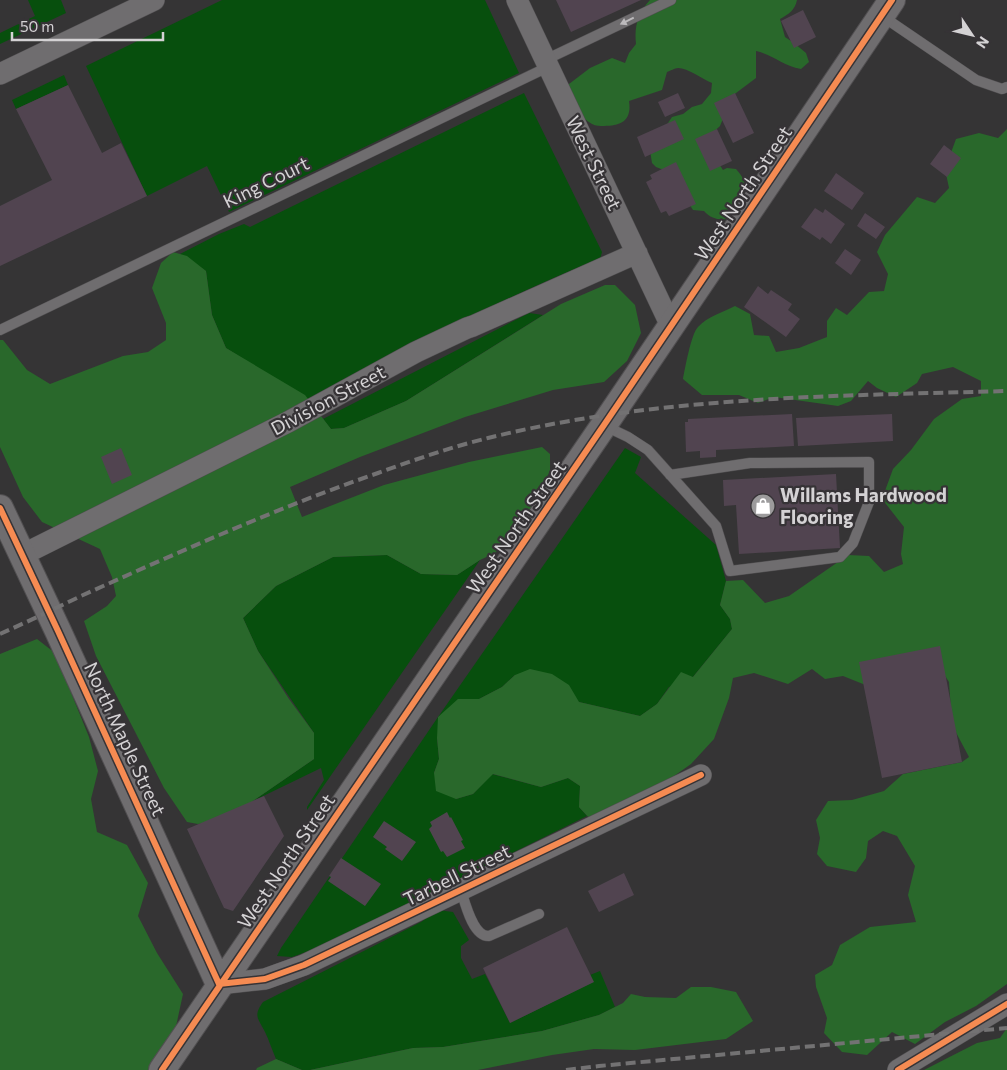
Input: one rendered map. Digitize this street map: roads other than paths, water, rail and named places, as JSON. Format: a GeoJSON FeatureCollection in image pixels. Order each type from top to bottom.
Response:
{"type":"FeatureCollection","features":[{"type":"Feature","properties":{"kind":"street"},"geometry":{"type":"LineString","coordinates":[[0,74],[154,0]]}},
{"type":"Feature","properties":{"kind":"street","name":"West Street"},"geometry":{"type":"LineString","coordinates":[[517,0],[671,326]]}},
{"type":"Feature","properties":{"kind":"street","name":"West North Street"},"geometry":{"type":"LineString","coordinates":[[162,1070],[604,426],[886,5]]}},
{"type":"Feature","properties":{"kind":"street","name":"Division Street"},"geometry":{"type":"LineString","coordinates":[[22,555],[288,422],[416,352],[637,252]]}},
{"type":"Feature","properties":{"kind":"street","name":"North Maple Street"},"geometry":{"type":"LineString","coordinates":[[0,508],[220,984]]}},
{"type":"Feature","properties":{"kind":"street","name":"Tarbell Street"},"geometry":{"type":"LineString","coordinates":[[220,984],[265,979],[304,965],[701,775]]}},
{"type":"Feature","properties":{"kind":"street"},"geometry":{"type":"LineString","coordinates":[[898,1070],[1007,1004]]}},
{"type":"Feature","properties":{"kind":"lane","name":"King Court"},"geometry":{"type":"LineString","coordinates":[[0,330],[671,0]]}},
{"type":"Feature","properties":{"kind":"lane"},"geometry":{"type":"LineString","coordinates":[[886,5],[976,80],[1002,89],[1007,87]]}},
{"type":"Feature","properties":{"kind":"lane"},"geometry":{"type":"LineString","coordinates":[[604,426],[628,437],[648,450],[670,475],[716,526],[730,571],[840,557],[854,543],[869,502],[869,462],[750,463],[670,475]]}},
{"type":"Feature","properties":{"kind":"lane"},"geometry":{"type":"LineString","coordinates":[[461,890],[477,930],[484,936],[488,936],[538,914]]}},
{"type":"Feature","properties":{"kind":"railway"},"geometry":{"type":"LineString","coordinates":[[0,634],[191,547],[265,516],[405,463],[488,438],[552,424],[681,406],[811,397],[1007,391]]}},
{"type":"Feature","properties":{"kind":"railway"},"geometry":{"type":"LineString","coordinates":[[566,1070],[1007,1028]]}},
{"type":"Feature","properties":{"kind":"place","name":"Willams Hardwood Flooring"},"geometry":{"type":"Point","coordinates":[763,506]}}]}
